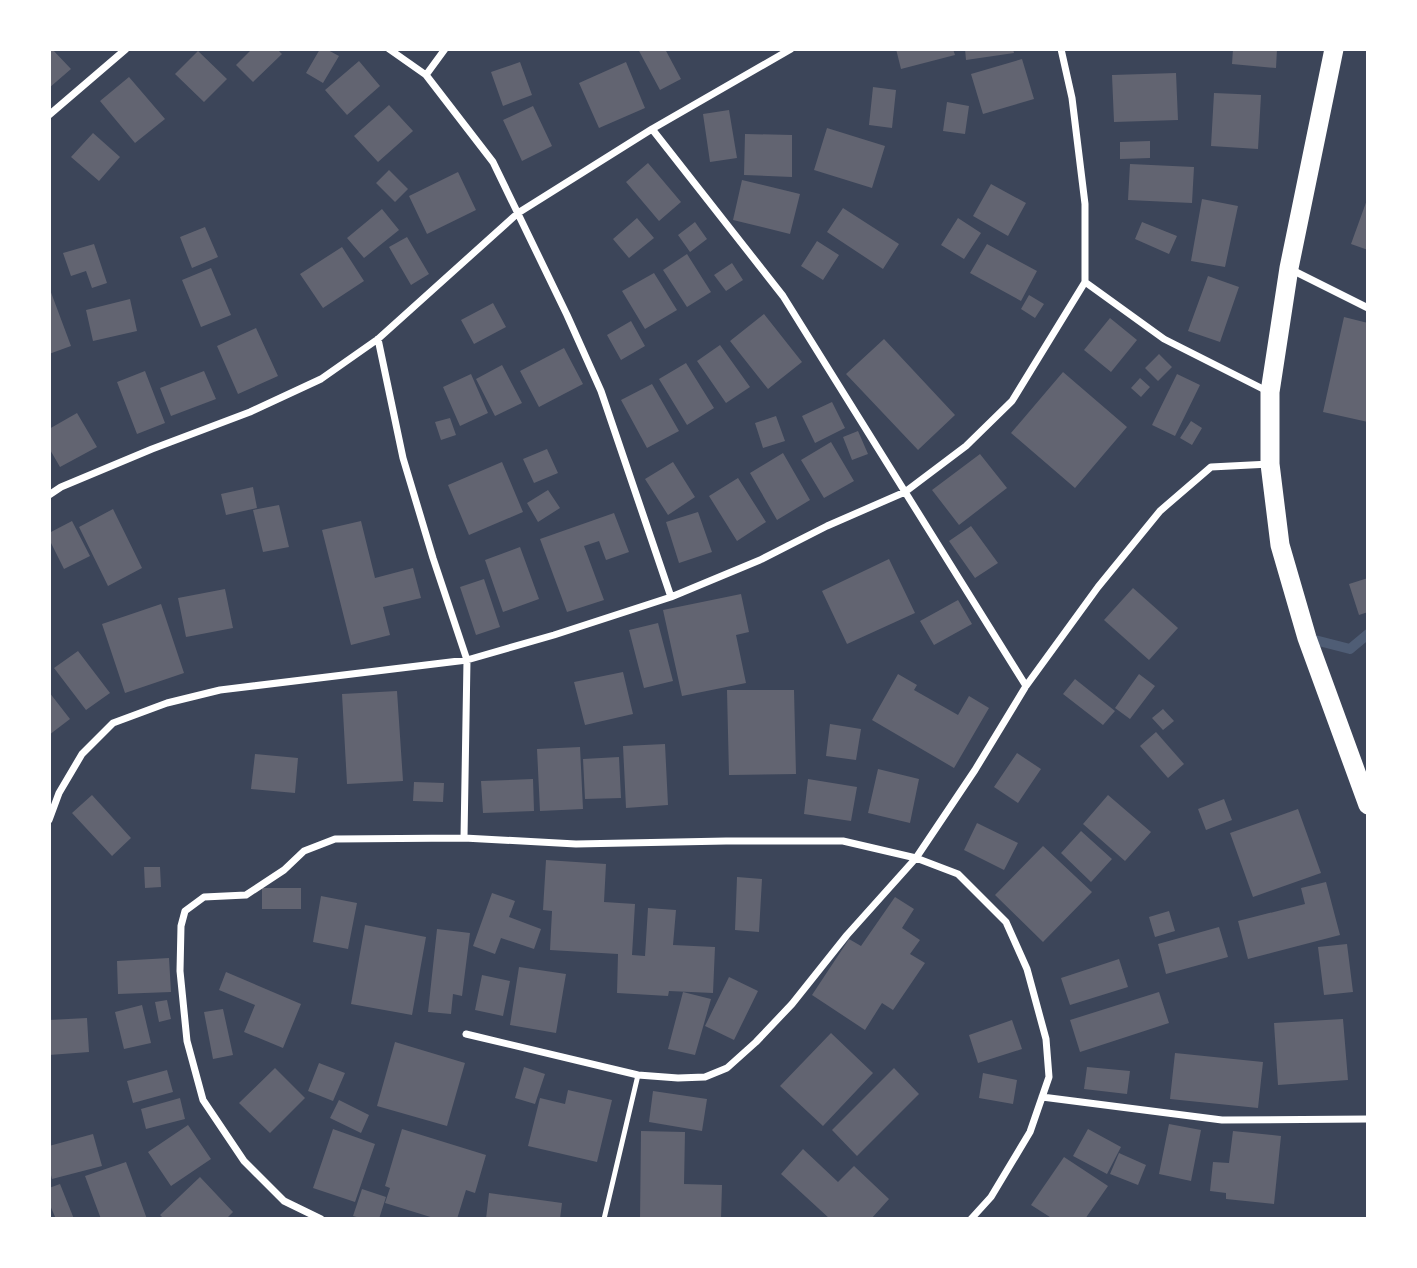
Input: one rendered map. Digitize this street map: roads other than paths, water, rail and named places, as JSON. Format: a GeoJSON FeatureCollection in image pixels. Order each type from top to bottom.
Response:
{"type":"FeatureCollection","features":[{"type":"Feature","properties":{"kind":"highway"},"geometry":{"type":"LineString","coordinates":[[1334,49],[1289,268],[1270,392],[1269,464],[1280,545],[1303,625],[1368,806]]}},
{"type":"Feature","properties":{"kind":"street"},"geometry":{"type":"LineString","coordinates":[[49,115],[126,49]]}},
{"type":"Feature","properties":{"kind":"street"},"geometry":{"type":"LineString","coordinates":[[389,49],[426,75],[493,162],[601,391],[671,597]]}},
{"type":"Feature","properties":{"kind":"street"},"geometry":{"type":"LineString","coordinates":[[426,75],[445,49]]}},
{"type":"Feature","properties":{"kind":"street"},"geometry":{"type":"LineString","coordinates":[[49,495],[61,487],[250,412],[321,379],[378,339],[518,213],[652,129],[791,49]]}},
{"type":"Feature","properties":{"kind":"street"},"geometry":{"type":"LineString","coordinates":[[49,820],[59,793],[82,754],[113,723],[167,703],[220,690],[467,660],[554,635],[671,597],[760,560],[827,526],[905,492],[966,446],[1012,401],[1085,282],[1085,204],[1072,98],[1061,49]]}},
{"type":"Feature","properties":{"kind":"street"},"geometry":{"type":"LineString","coordinates":[[652,129],[783,296],[1026,686]]}},
{"type":"Feature","properties":{"kind":"street"},"geometry":{"type":"LineString","coordinates":[[1289,268],[1368,308]]}},
{"type":"Feature","properties":{"kind":"street"},"geometry":{"type":"LineString","coordinates":[[1085,282],[1164,339],[1270,392]]}},
{"type":"Feature","properties":{"kind":"street"},"geometry":{"type":"LineString","coordinates":[[378,339],[403,458],[467,660],[464,838]]}},
{"type":"Feature","properties":{"kind":"street"},"geometry":{"type":"LineString","coordinates":[[466,1034],[638,1075],[705,1077],[727,1068],[792,1004],[847,935],[916,858],[975,770],[1026,686],[1098,587],[1160,511],[1211,467],[1269,464]]}},
{"type":"Feature","properties":{"kind":"street"},"geometry":{"type":"LineString","coordinates":[[321,1219],[284,1202],[244,1161],[203,1100],[187,1041],[180,971],[181,926],[185,911],[204,897],[246,895],[284,870],[304,850],[335,839],[464,838],[576,844],[843,841],[916,858],[958,874],[1006,922],[1027,968],[1046,1039],[1049,1077],[1030,1132],[991,1197],[971,1219]]}},
{"type":"Feature","properties":{"kind":"street"},"geometry":{"type":"LineString","coordinates":[[1042,1097],[1222,1120],[1368,1119]]}},
{"type":"Feature","properties":{"kind":"lane"},"geometry":{"type":"LineString","coordinates":[[604,1219],[638,1075]]}},
{"type":"Feature","properties":{"kind":"waterway"},"geometry":{"type":"LineString","coordinates":[[1307,638],[1350,649],[1368,634]]}}]}
